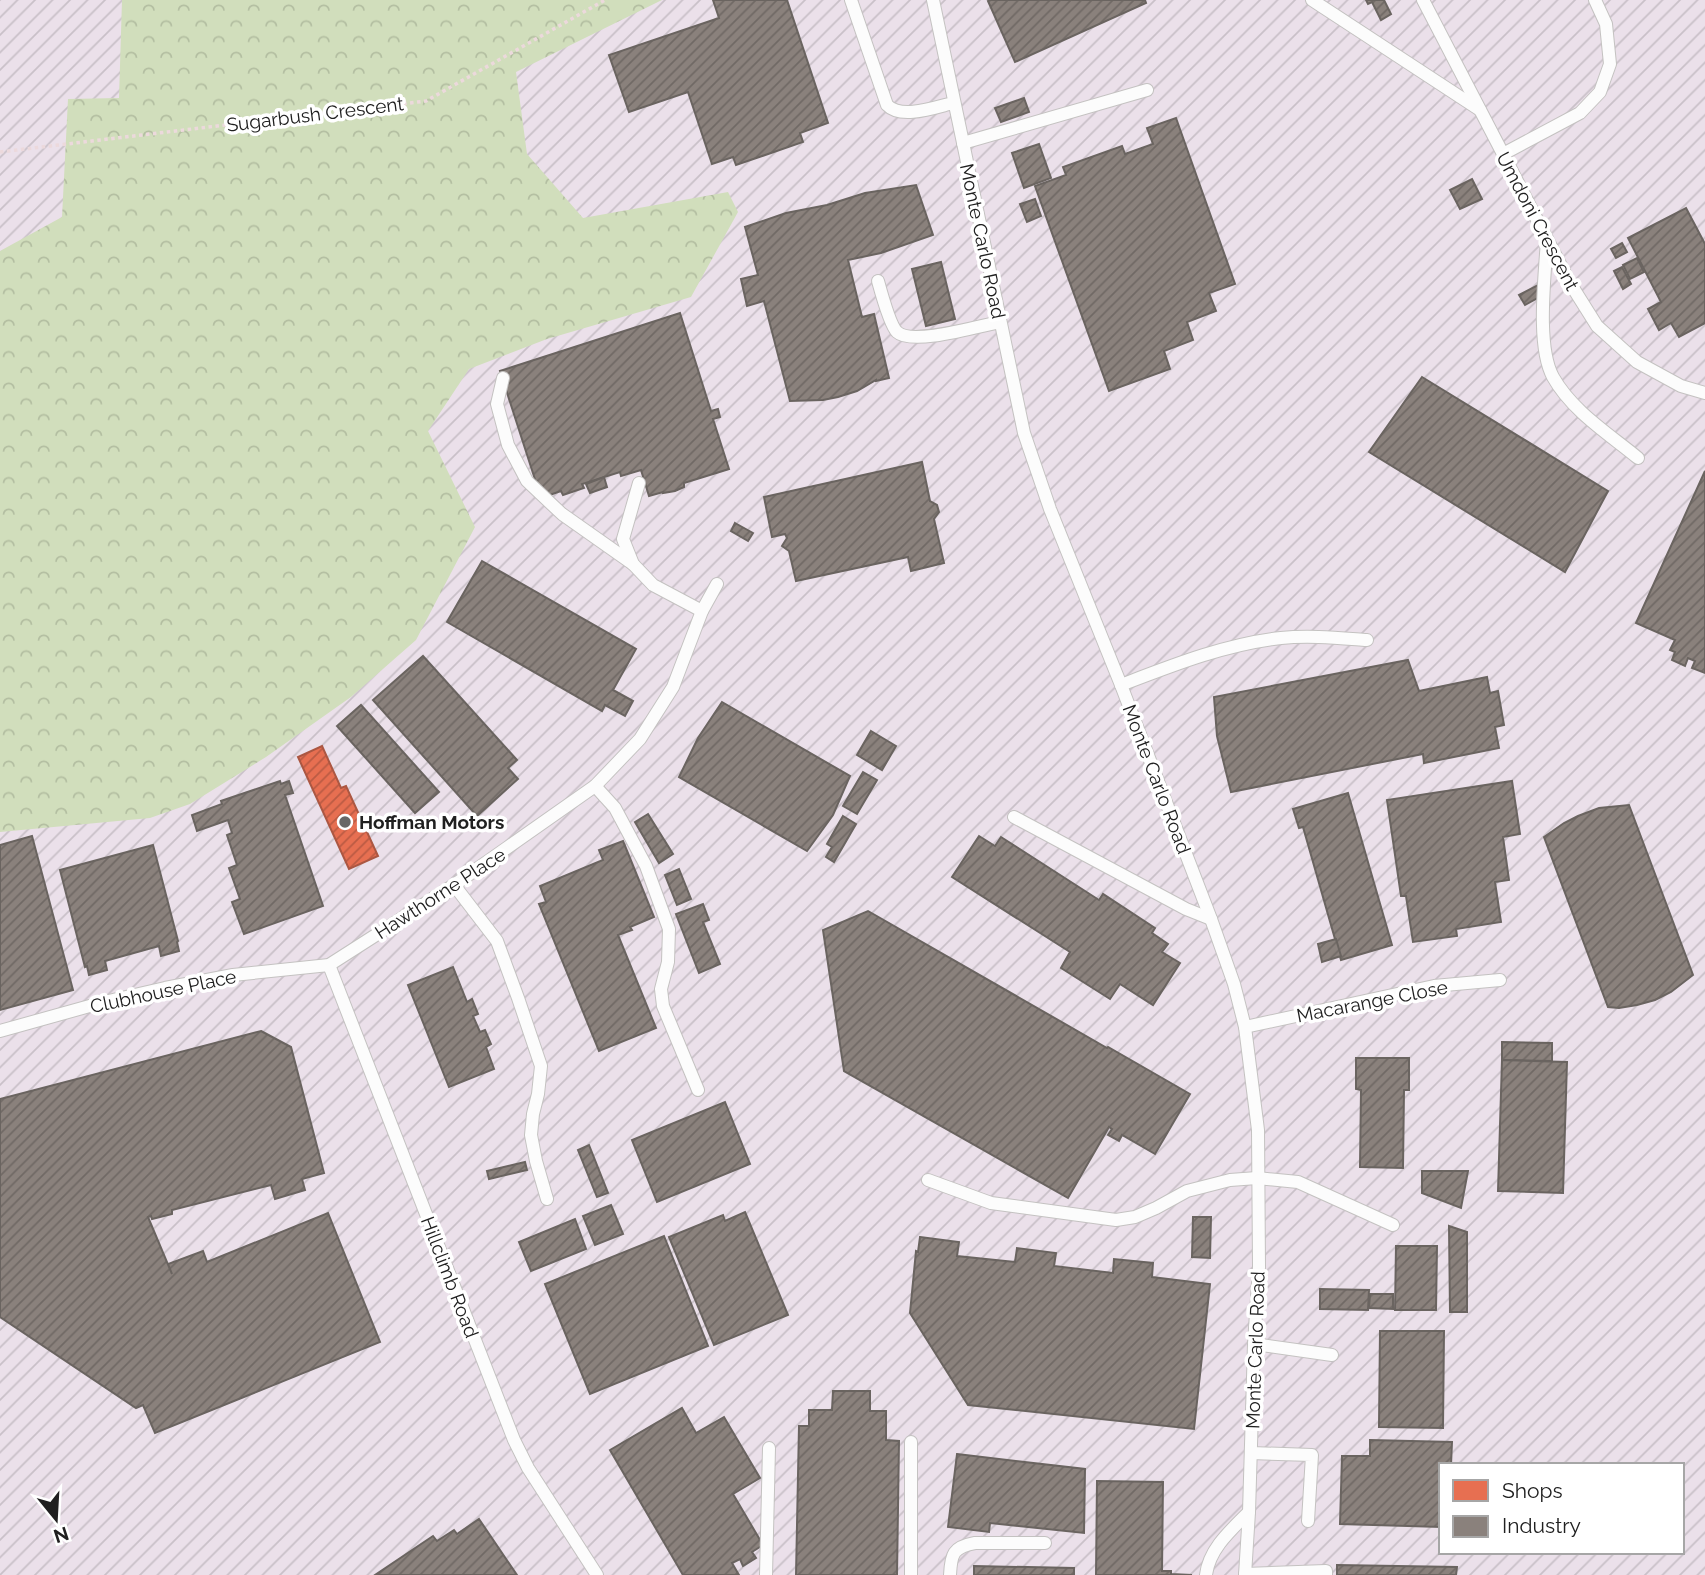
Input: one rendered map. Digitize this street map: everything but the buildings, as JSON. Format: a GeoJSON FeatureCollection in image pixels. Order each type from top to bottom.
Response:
{"type":"FeatureCollection","features":[{"type":"Feature","properties":{"kind":"lane"},"geometry":{"type":"LineString","coordinates":[[851,0],[890,108],[899,112],[918,111],[954,103]]}},
{"type":"Feature","properties":{"kind":"lane","name":"Monte Carlo Road"},"geometry":{"type":"LineString","coordinates":[[933,0],[1024,433],[1050,509],[1211,919],[1234,984],[1245,1027],[1258,1130],[1259,1267],[1245,1574]]}},
{"type":"Feature","properties":{"kind":"lane"},"geometry":{"type":"LineString","coordinates":[[1312,0],[1480,110]]}},
{"type":"Feature","properties":{"kind":"lane","name":"Umdoni Crescent"},"geometry":{"type":"LineString","coordinates":[[1423,0],[1570,283],[1597,326],[1637,362],[1681,386],[1705,393]]}},
{"type":"Feature","properties":{"kind":"lane"},"geometry":{"type":"LineString","coordinates":[[1503,154],[1580,113],[1600,92],[1610,64],[1606,24],[1595,0]]}},
{"type":"Feature","properties":{"kind":"lane"},"geometry":{"type":"LineString","coordinates":[[963,143],[1147,90]]}},
{"type":"Feature","properties":{"kind":"lane"},"geometry":{"type":"LineString","coordinates":[[1547,239],[1543,337],[1553,377],[1583,413],[1638,458]]}},
{"type":"Feature","properties":{"kind":"lane"},"geometry":{"type":"LineString","coordinates":[[877,281],[895,330],[905,337],[937,336],[1000,322]]}},
{"type":"Feature","properties":{"kind":"lane"},"geometry":{"type":"LineString","coordinates":[[502,378],[497,404],[508,445],[527,481],[562,514],[633,564],[653,585],[702,611]]}},
{"type":"Feature","properties":{"kind":"lane"},"geometry":{"type":"LineString","coordinates":[[633,564],[623,539],[639,483]]}},
{"type":"Feature","properties":{"kind":"lane","name":"Hawthorne Place"},"geometry":{"type":"LineString","coordinates":[[329,965],[454,885],[595,786],[640,739],[673,687],[702,611],[717,584]]}},
{"type":"Feature","properties":{"kind":"lane"},"geometry":{"type":"LineString","coordinates":[[1121,685],[1250,643],[1283,638],[1321,637],[1367,640]]}},
{"type":"Feature","properties":{"kind":"lane"},"geometry":{"type":"LineString","coordinates":[[595,786],[615,808],[646,866],[669,929],[668,962],[661,989],[663,1006],[698,1090]]}},
{"type":"Feature","properties":{"kind":"lane"},"geometry":{"type":"LineString","coordinates":[[1014,817],[1186,909],[1211,919]]}},
{"type":"Feature","properties":{"kind":"lane"},"geometry":{"type":"LineString","coordinates":[[454,885],[497,941],[541,1066],[531,1135],[547,1199]]}},
{"type":"Feature","properties":{"kind":"lane","name":"Clubhouse Place"},"geometry":{"type":"LineString","coordinates":[[0,1031],[165,988],[233,975],[329,965]]}},
{"type":"Feature","properties":{"kind":"lane","name":"Hillclimb Road"},"geometry":{"type":"LineString","coordinates":[[329,965],[514,1440],[528,1468],[597,1575]]}},
{"type":"Feature","properties":{"kind":"lane","name":"Macarange Close"},"geometry":{"type":"LineString","coordinates":[[1245,1027],[1434,986],[1500,980]]}},
{"type":"Feature","properties":{"kind":"lane"},"geometry":{"type":"LineString","coordinates":[[928,1180],[991,1203],[1116,1220],[1135,1217],[1187,1191],[1230,1180],[1257,1178],[1298,1182],[1393,1225]]}},
{"type":"Feature","properties":{"kind":"lane"},"geometry":{"type":"LineString","coordinates":[[1254,1344],[1332,1355]]}},
{"type":"Feature","properties":{"kind":"lane"},"geometry":{"type":"LineString","coordinates":[[911,1442],[911,1575]]}},
{"type":"Feature","properties":{"kind":"lane"},"geometry":{"type":"LineString","coordinates":[[765,1575],[769,1448]]}},
{"type":"Feature","properties":{"kind":"lane"},"geometry":{"type":"LineString","coordinates":[[1251,1453],[1312,1455],[1308,1521]]}},
{"type":"Feature","properties":{"kind":"lane"},"geometry":{"type":"LineString","coordinates":[[1206,1575],[1207,1565],[1224,1535],[1249,1512]]}},
{"type":"Feature","properties":{"kind":"lane"},"geometry":{"type":"LineString","coordinates":[[950,1575],[952,1555],[964,1545],[1045,1543]]}},
{"type":"Feature","properties":{"kind":"lane"},"geometry":{"type":"LineString","coordinates":[[1245,1574],[1326,1571],[1326,1575]]}},
{"type":"Feature","properties":{"kind":"path","name":"Sugarbush Crescent"},"geometry":{"type":"LineString","coordinates":[[0,152],[426,101],[606,0]]}},
{"type":"Feature","properties":{"kind":"shaded area"},"geometry":{"type":"Polygon","coordinates":[[[0,0],[1705,0],[1705,1575],[0,1575],[0,0]]]}},
{"type":"Feature","properties":{"kind":"green space"},"geometry":{"type":"Polygon","coordinates":[[[122,0],[662,0],[516,72],[527,154],[583,218],[728,192],[738,212],[691,297],[547,339],[469,369],[428,431],[475,527],[416,640],[351,697],[266,757],[190,804],[150,818],[0,832],[0,251],[62,217],[68,99],[119,98],[122,0]]]}},
{"type":"Feature","properties":{"kind":"place","name":"Hoffman Motors"},"geometry":{"type":"Point","coordinates":[345,822]}}]}
